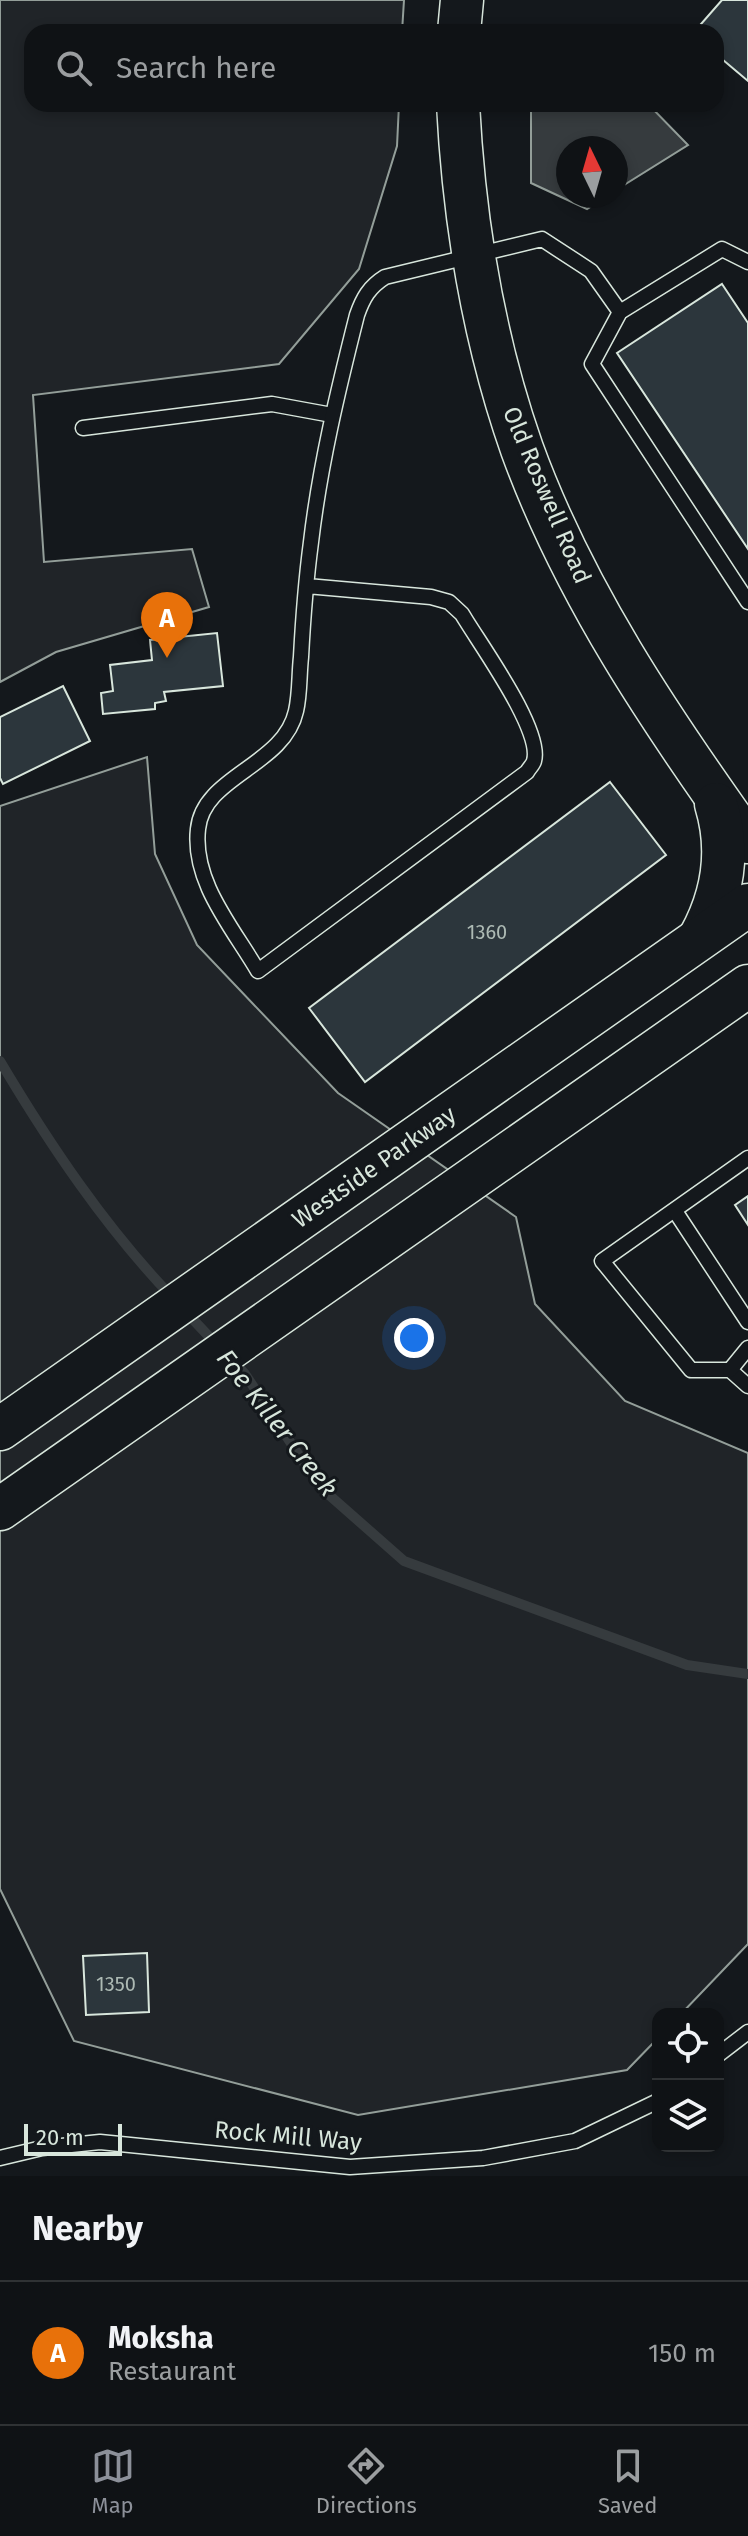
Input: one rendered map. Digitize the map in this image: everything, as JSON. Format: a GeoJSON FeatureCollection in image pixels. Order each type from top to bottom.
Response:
{"type":"FeatureCollection","features":[{"type":"Feature","properties":{"kind":"main road"},"geometry":{"type":"LineString","coordinates":[[460,24],[462,0]]}},
{"type":"Feature","properties":{"kind":"main road","name":"Old Roswell Road"},"geometry":{"type":"LineString","coordinates":[[458,112],[473,256],[500,377],[523,450],[554,525],[607,630],[735,819],[722,825],[724,855],[713,914],[700,937]]}},
{"type":"Feature","properties":{"kind":"main road","name":"Westside Parkway"},"geometry":{"type":"LineString","coordinates":[[0,1429],[748,905]]}},
{"type":"Feature","properties":{"kind":"main road"},"geometry":{"type":"LineString","coordinates":[[0,1509],[748,986]]}},
{"type":"Feature","properties":{"kind":"lane"},"geometry":{"type":"LineString","coordinates":[[307,586],[431,597],[449,602],[462,614],[526,719],[534,744],[534,761],[527,772],[258,971],[203,878],[197,846],[198,825],[206,806],[224,788],[275,749],[289,732],[296,711],[310,543],[332,415],[364,297],[373,284],[385,277],[542,239],[591,271],[620,312]]}},
{"type":"Feature","properties":{"kind":"lane"},"geometry":{"type":"LineString","coordinates":[[748,262],[722,249],[620,312],[592,364],[748,602]]}},
{"type":"Feature","properties":{"kind":"lane"},"geometry":{"type":"LineString","coordinates":[[83,428],[272,404],[332,415]]}},
{"type":"Feature","properties":{"kind":"lane"},"geometry":{"type":"LineString","coordinates":[[748,1158],[602,1261],[691,1370],[730,1370],[748,1386]]}},
{"type":"Feature","properties":{"kind":"lane"},"geometry":{"type":"LineString","coordinates":[[675,1211],[748,1322]]}},
{"type":"Feature","properties":{"kind":"lane"},"geometry":{"type":"LineString","coordinates":[[730,1370],[748,1348]]}},
{"type":"Feature","properties":{"kind":"lane"},"geometry":{"type":"LineString","coordinates":[[724,2050],[748,2032]]}},
{"type":"Feature","properties":{"kind":"lane","name":"Rock Mill Way"},"geometry":{"type":"LineString","coordinates":[[0,2158],[42,2148],[100,2142],[350,2167],[483,2158],[575,2141],[652,2104]]}},
{"type":"Feature","properties":{"kind":"shaded area"},"geometry":{"type":"Polygon","coordinates":[[[0,0],[404,0],[402,24],[24,24],[24,112],[399,112],[397,146],[359,269],[279,364],[33,395],[44,562],[192,549],[209,607],[56,652],[0,682],[0,0]]]}},
{"type":"Feature","properties":{"kind":"shaded area"},"geometry":{"type":"Polygon","coordinates":[[[531,112],[656,112],[688,145],[628,182],[628,136],[556,136],[556,195],[531,183],[531,112]]]}},
{"type":"Feature","properties":{"kind":"shaded area"},"geometry":{"type":"Polygon","coordinates":[[[147,757],[155,854],[197,945],[338,1093],[516,1217],[535,1304],[625,1401],[748,1453],[748,1944],[687,2008],[652,2008],[652,2044],[627,2070],[358,2115],[74,2041],[0,1889],[0,806],[147,757]]]}},
{"type":"Feature","properties":{"kind":"building"},"geometry":{"type":"Polygon","coordinates":[[[722,0],[748,0],[748,81],[724,61],[724,24],[701,24],[722,0]]]}},
{"type":"Feature","properties":{"kind":"building"},"geometry":{"type":"Polygon","coordinates":[[[722,284],[748,323],[748,549],[617,353],[722,284]]]}},
{"type":"Feature","properties":{"kind":"building"},"geometry":{"type":"Polygon","coordinates":[[[217,633],[223,686],[164,692],[166,701],[155,703],[155,709],[103,714],[101,693],[113,691],[110,665],[152,660],[150,640],[217,633]]]}},
{"type":"Feature","properties":{"kind":"building"},"geometry":{"type":"Polygon","coordinates":[[[63,686],[90,741],[3,784],[0,778],[0,717],[63,686]]]}},
{"type":"Feature","properties":{"kind":"building"},"geometry":{"type":"Polygon","coordinates":[[[610,782],[666,855],[365,1082],[309,1008],[610,782]]]}},
{"type":"Feature","properties":{"kind":"building"},"geometry":{"type":"Polygon","coordinates":[[[748,1196],[748,1225],[735,1205],[748,1196]]]}},
{"type":"Feature","properties":{"kind":"building"},"geometry":{"type":"Polygon","coordinates":[[[147,1953],[149,2012],[86,2015],[83,1956],[147,1953]]]}},
{"type":"Feature","properties":{"kind":"waterway","name":"Foe Killer Creek"},"geometry":{"type":"LineString","coordinates":[[0,1061],[80,1184],[124,1243],[173,1298]]}},
{"type":"Feature","properties":{"kind":"waterway","name":"Foe Killer Creek"},"geometry":{"type":"LineString","coordinates":[[184,1310],[217,1345]]}},
{"type":"Feature","properties":{"kind":"waterway","name":"Foe Killer Creek"},"geometry":{"type":"LineString","coordinates":[[231,1359],[245,1374],[320,1487],[404,1561],[687,1665],[748,1674]]}},
{"type":"Feature","properties":{"kind":"place","name":"Moksha"},"geometry":{"type":"Point","coordinates":[167,658]}}]}
